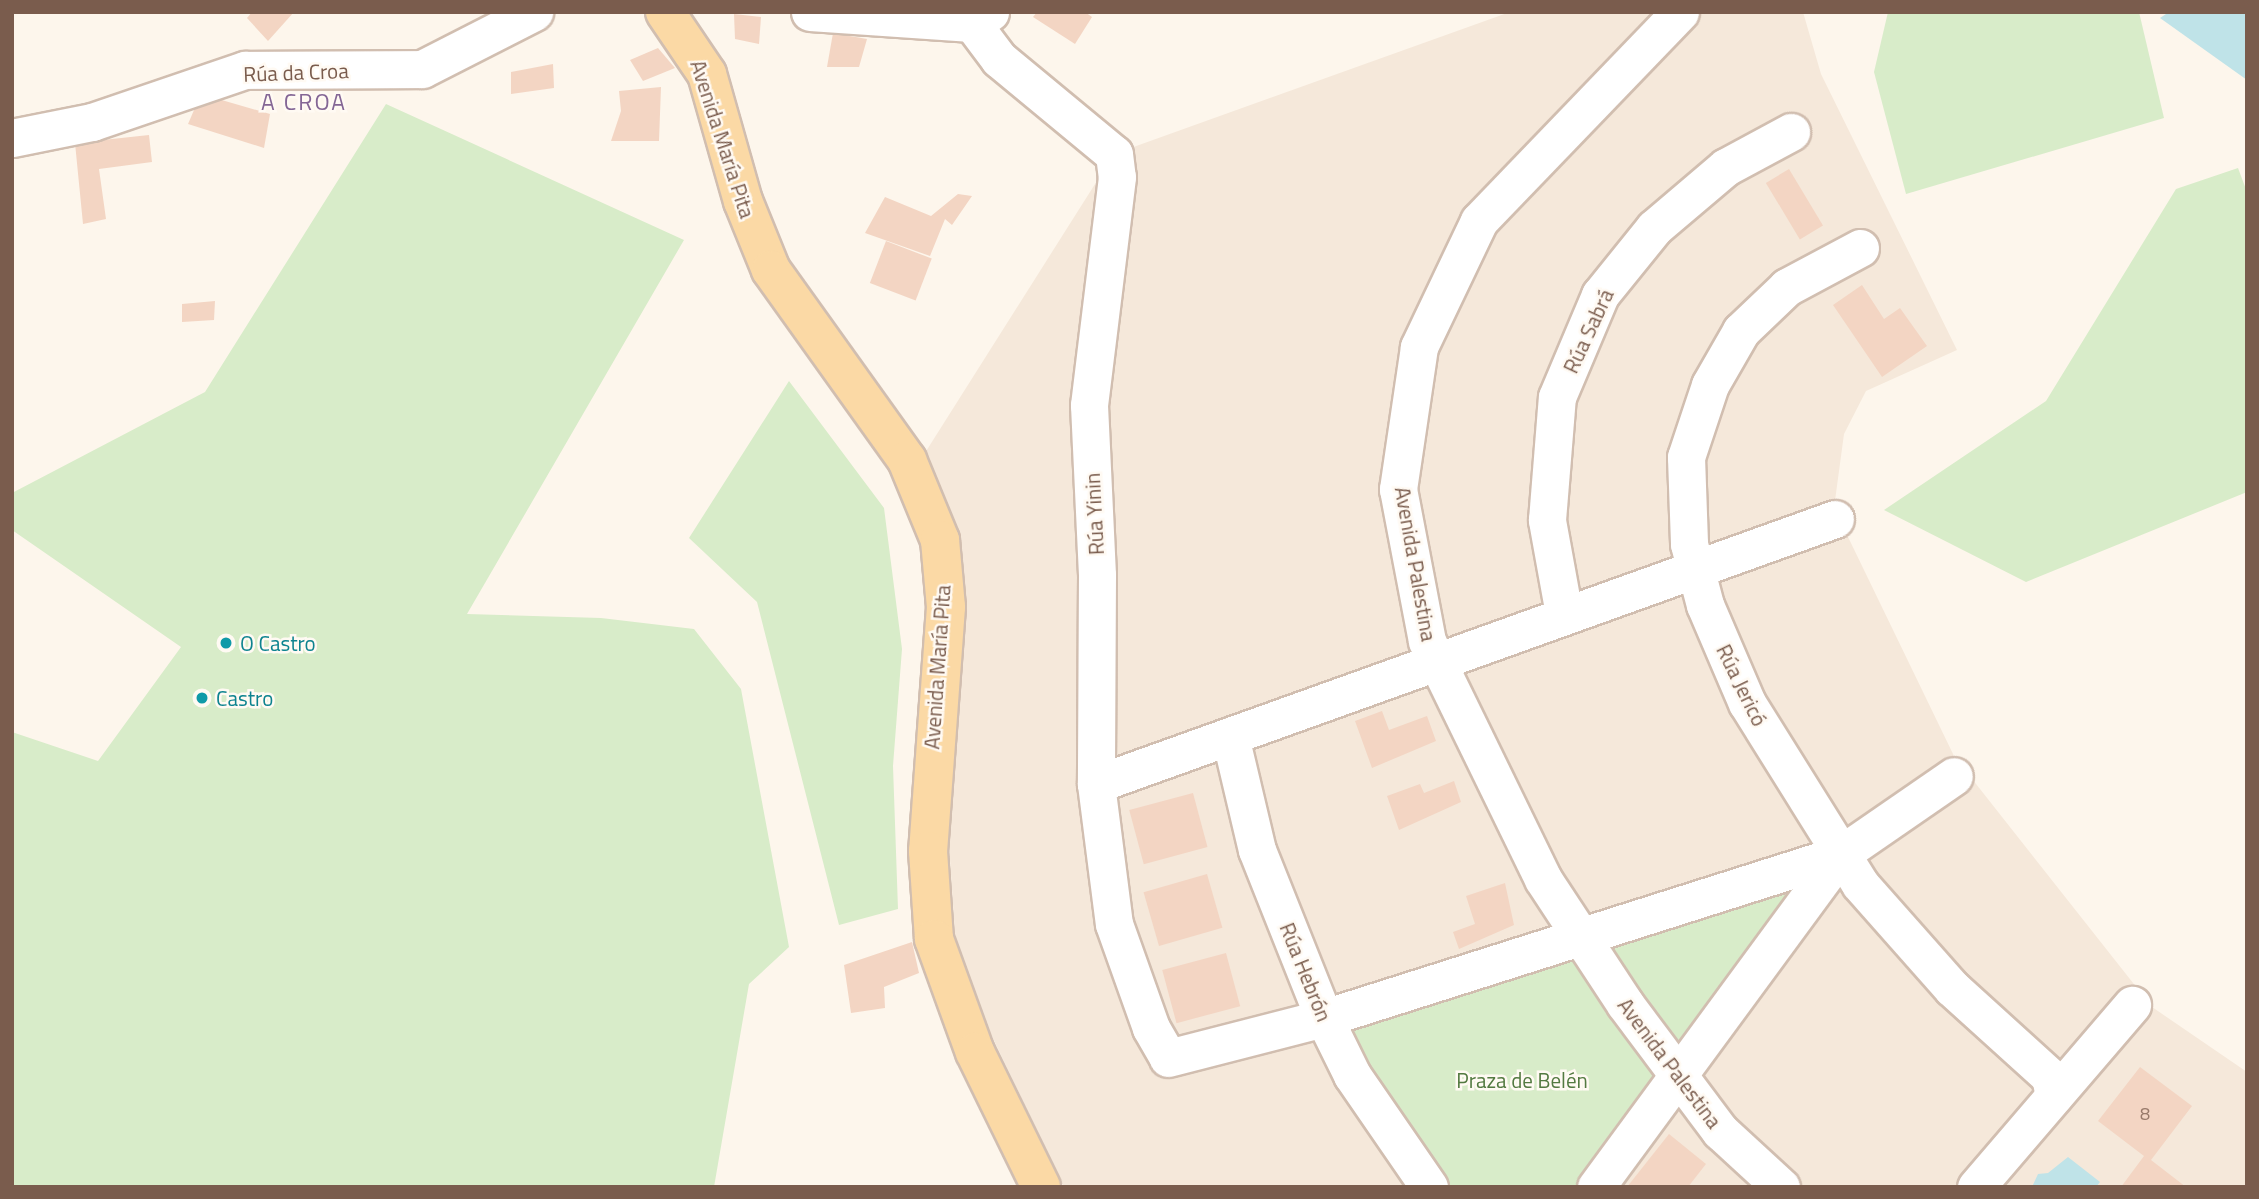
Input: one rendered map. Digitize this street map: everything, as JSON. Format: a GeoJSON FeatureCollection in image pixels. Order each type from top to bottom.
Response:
{"type":"FeatureCollection","features":[{"type":"Feature","properties":{"kind":"main road","name":"Avenida María Pita"},"geometry":{"type":"LineString","coordinates":[[678,17],[707,74],[746,212],[771,270],[907,460],[940,540],[946,607],[928,851],[934,939],[975,1052],[1041,1187]]}},
{"type":"Feature","properties":{"kind":"street","name":"Rúa da Croa"},"geometry":{"type":"LineString","coordinates":[[12,138],[92,122],[245,70],[422,69],[534,12]]}},
{"type":"Feature","properties":{"kind":"street"},"geometry":{"type":"LineString","coordinates":[[810,12],[981,17]]}},
{"type":"Feature","properties":{"kind":"street","name":"Avenida Palestina"},"geometry":{"type":"LineString","coordinates":[[1680,12],[1479,221],[1419,347],[1398,489],[1427,641],[1543,879],[1676,1073],[1720,1131],[1781,1187]]}},
{"type":"Feature","properties":{"kind":"street","name":"Rúa Yinin"},"geometry":{"type":"LineString","coordinates":[[981,17],[999,59],[1114,154],[1117,177],[1089,405],[1096,784],[1114,924],[1151,1028],[1168,1058],[1324,1018]]}},
{"type":"Feature","properties":{"kind":"street","name":"Rúa Sabrá"},"geometry":{"type":"LineString","coordinates":[[1564,614],[1547,520],[1557,397],[1600,295],[1654,228],[1727,167],[1791,132]]}},
{"type":"Feature","properties":{"kind":"street","name":"Rúa Jericó"},"geometry":{"type":"LineString","coordinates":[[1860,248],[1787,287],[1741,331],[1710,385],[1686,457],[1695,570],[1747,703],[1841,854],[1905,938],[2050,1077],[2054,1096]]}},
{"type":"Feature","properties":{"kind":"street"},"geometry":{"type":"LineString","coordinates":[[1096,784],[1835,519]]}},
{"type":"Feature","properties":{"kind":"street","name":"Rúa Hebrón"},"geometry":{"type":"LineString","coordinates":[[1230,736],[1257,850],[1324,1018],[1352,1074],[1429,1187]]}},
{"type":"Feature","properties":{"kind":"street"},"geometry":{"type":"LineString","coordinates":[[1324,1018],[1841,854],[1954,776]]}},
{"type":"Feature","properties":{"kind":"street"},"geometry":{"type":"LineString","coordinates":[[1596,1187],[1676,1073],[1841,854]]}},
{"type":"Feature","properties":{"kind":"street"},"geometry":{"type":"LineString","coordinates":[[1976,1187],[2132,1005]]}},
{"type":"Feature","properties":{"kind":"shaded area"},"geometry":{"type":"Polygon","coordinates":[[[1510,12],[1803,12],[1821,74],[1957,350],[1866,391],[1844,434],[1834,508],[1954,756],[2152,1007],[2247,1072],[2247,1187],[1064,1187],[969,988],[955,934],[923,456],[1114,154],[1510,12]]]}},
{"type":"Feature","properties":{"kind":"green space"},"geometry":{"type":"Polygon","coordinates":[[[1888,12],[2139,12],[2164,118],[1906,194],[1874,72],[1888,12]]]}},
{"type":"Feature","properties":{"kind":"green space"},"geometry":{"type":"Polygon","coordinates":[[[386,104],[684,240],[467,614],[601,618],[694,629],[741,689],[789,947],[749,984],[714,1187],[12,1187],[12,732],[98,761],[181,647],[12,530],[12,493],[205,392],[386,104]]]}},
{"type":"Feature","properties":{"kind":"green space"},"geometry":{"type":"Polygon","coordinates":[[[2238,168],[2247,192],[2247,492],[2026,582],[1884,510],[2046,401],[2176,189],[2238,168]]]}},
{"type":"Feature","properties":{"kind":"green space"},"geometry":{"type":"Polygon","coordinates":[[[789,381],[884,508],[902,649],[893,766],[898,909],[839,925],[757,602],[689,538],[789,381]]]}},
{"type":"Feature","properties":{"kind":"green space"},"geometry":{"type":"Polygon","coordinates":[[[1811,876],[1679,1054],[1599,944],[1811,876]]]}},
{"type":"Feature","properties":{"kind":"green space","name":"Praza de Belén"},"geometry":{"type":"Polygon","coordinates":[[[1556,960],[1573,960],[1587,970],[1658,1074],[1580,1187],[1446,1187],[1353,1052],[1353,1028],[1556,960]]]}},
{"type":"Feature","properties":{"kind":"water"},"geometry":{"type":"Polygon","coordinates":[[[2169,12],[2247,12],[2247,80],[2160,18],[2169,12]]]}},
{"type":"Feature","properties":{"kind":"water"},"geometry":{"type":"Polygon","coordinates":[[[2068,1157],[2100,1182],[2096,1187],[2032,1187],[2038,1174],[2048,1173],[2068,1157]]]}},
{"type":"Feature","properties":{"kind":"building"},"geometry":{"type":"Polygon","coordinates":[[[252,12],[294,12],[268,41],[247,18],[252,12]]]}},
{"type":"Feature","properties":{"kind":"building"},"geometry":{"type":"Polygon","coordinates":[[[1037,12],[1085,12],[1092,17],[1075,44],[1033,17],[1037,12]]]}},
{"type":"Feature","properties":{"kind":"building"},"geometry":{"type":"Polygon","coordinates":[[[734,14],[761,17],[759,44],[735,39],[734,14]]]}},
{"type":"Feature","properties":{"kind":"building"},"geometry":{"type":"Polygon","coordinates":[[[833,33],[867,39],[859,67],[827,67],[833,33]]]}},
{"type":"Feature","properties":{"kind":"building"},"geometry":{"type":"Polygon","coordinates":[[[658,48],[675,68],[643,81],[630,60],[658,48]]]}},
{"type":"Feature","properties":{"kind":"building"},"geometry":{"type":"Polygon","coordinates":[[[553,64],[554,88],[511,94],[511,72],[553,64]]]}},
{"type":"Feature","properties":{"kind":"building"},"geometry":{"type":"Polygon","coordinates":[[[661,87],[659,141],[611,141],[621,111],[619,91],[661,87]]]}},
{"type":"Feature","properties":{"kind":"building"},"geometry":{"type":"Polygon","coordinates":[[[201,94],[270,114],[264,148],[188,124],[201,94]]]}},
{"type":"Feature","properties":{"kind":"building"},"geometry":{"type":"Polygon","coordinates":[[[149,135],[152,162],[99,169],[106,219],[83,224],[75,143],[149,135]]]}},
{"type":"Feature","properties":{"kind":"building"},"geometry":{"type":"Polygon","coordinates":[[[1789,169],[1823,226],[1800,239],[1766,183],[1789,169]]]}},
{"type":"Feature","properties":{"kind":"building"},"geometry":{"type":"Polygon","coordinates":[[[958,194],[972,196],[952,225],[945,219],[930,256],[865,233],[885,197],[931,216],[958,194]]]}},
{"type":"Feature","properties":{"kind":"building"},"geometry":{"type":"Polygon","coordinates":[[[886,241],[932,259],[916,301],[870,283],[886,241]]]}},
{"type":"Feature","properties":{"kind":"building"},"geometry":{"type":"Polygon","coordinates":[[[1862,285],[1884,319],[1900,308],[1927,346],[1882,377],[1833,305],[1862,285]]]}},
{"type":"Feature","properties":{"kind":"building"},"geometry":{"type":"Polygon","coordinates":[[[215,301],[214,320],[182,322],[182,304],[215,301]]]}},
{"type":"Feature","properties":{"kind":"building"},"geometry":{"type":"Polygon","coordinates":[[[1382,711],[1389,730],[1427,716],[1436,741],[1372,768],[1355,721],[1382,711]]]}},
{"type":"Feature","properties":{"kind":"building"},"geometry":{"type":"Polygon","coordinates":[[[1454,781],[1461,802],[1399,830],[1387,796],[1420,784],[1424,793],[1454,781]]]}},
{"type":"Feature","properties":{"kind":"building"},"geometry":{"type":"Polygon","coordinates":[[[1193,793],[1207,847],[1144,864],[1129,810],[1193,793]]]}},
{"type":"Feature","properties":{"kind":"building"},"geometry":{"type":"Polygon","coordinates":[[[1207,874],[1222,928],[1159,946],[1144,892],[1207,874]]]}},
{"type":"Feature","properties":{"kind":"building"},"geometry":{"type":"Polygon","coordinates":[[[1505,883],[1514,925],[1459,949],[1453,932],[1475,924],[1466,896],[1505,883]]]}},
{"type":"Feature","properties":{"kind":"building"},"geometry":{"type":"Polygon","coordinates":[[[912,942],[919,973],[884,987],[885,1008],[851,1013],[844,965],[912,942]]]}},
{"type":"Feature","properties":{"kind":"building"},"geometry":{"type":"Polygon","coordinates":[[[1226,953],[1240,1006],[1176,1023],[1162,970],[1226,953]]]}},
{"type":"Feature","properties":{"kind":"building"},"geometry":{"type":"Polygon","coordinates":[[[2140,1067],[2192,1106],[2151,1160],[2186,1187],[2121,1187],[2144,1156],[2098,1121],[2140,1067]]]}},
{"type":"Feature","properties":{"kind":"building"},"geometry":{"type":"Polygon","coordinates":[[[1669,1134],[1706,1164],[1688,1187],[1627,1187],[1669,1134]]]}},
{"type":"Feature","properties":{"kind":"place","name":"O Castro"},"geometry":{"type":"Point","coordinates":[226,643]}},
{"type":"Feature","properties":{"kind":"place","name":"Castro"},"geometry":{"type":"Point","coordinates":[202,698]}},
{"type":"Feature","properties":{"kind":"district","name":"A CROA"},"geometry":{"type":"Point","coordinates":[304,102]}}]}
